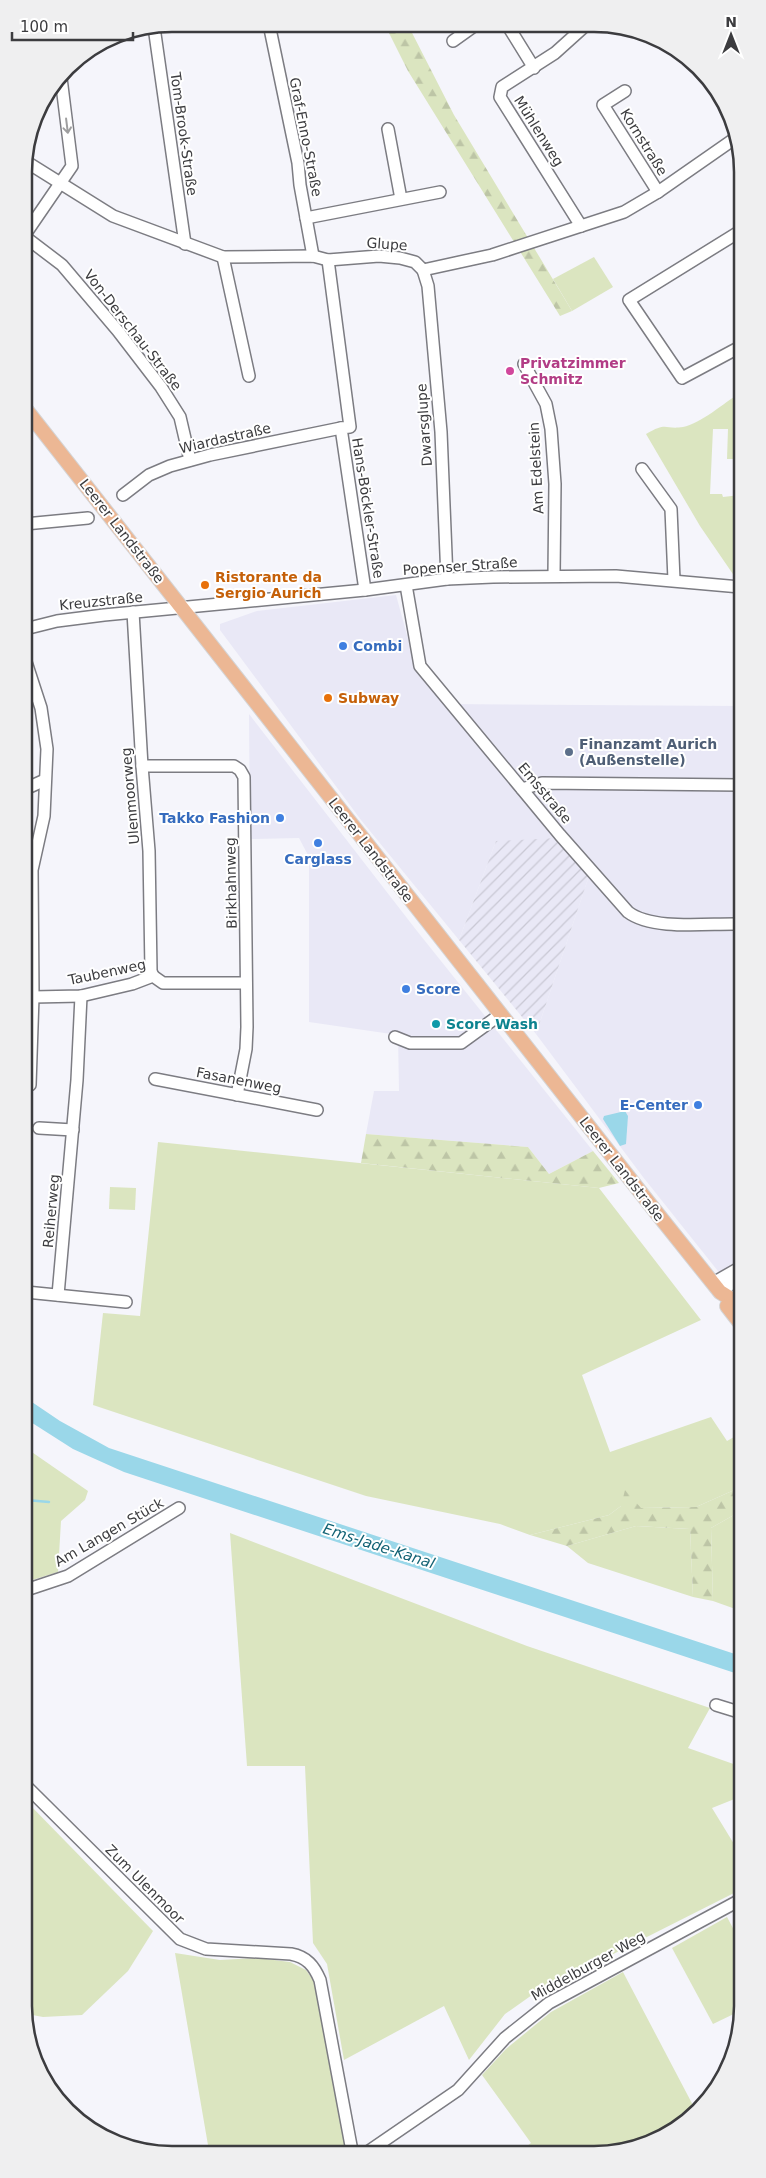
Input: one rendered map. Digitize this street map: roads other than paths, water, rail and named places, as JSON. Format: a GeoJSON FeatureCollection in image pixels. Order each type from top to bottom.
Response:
{"type":"FeatureCollection","features":[{"type":"Feature","properties":{"kind":"main road","name":"Leerer Landstraße"},"geometry":{"type":"LineString","coordinates":[[33,418],[717,1288],[733,1314]]}},
{"type":"Feature","properties":{"kind":"main road","name":"Leerer Landstraße"},"geometry":{"type":"LineString","coordinates":[[717,1288],[733,1302]]}},
{"type":"Feature","properties":{"kind":"street","name":"Graf-Enno-Straße"},"geometry":{"type":"LineString","coordinates":[[271,32],[297,154],[313,256]]}},
{"type":"Feature","properties":{"kind":"street"},"geometry":{"type":"LineString","coordinates":[[453,41],[466,32]]}},
{"type":"Feature","properties":{"kind":"street"},"geometry":{"type":"LineString","coordinates":[[512,32],[534,68]]}},
{"type":"Feature","properties":{"kind":"street","name":"Mühlenweg"},"geometry":{"type":"LineString","coordinates":[[578,32],[555,53],[502,88],[500,97],[581,226]]}},
{"type":"Feature","properties":{"kind":"street","name":"Tom-Brook-Straße"},"geometry":{"type":"LineString","coordinates":[[155,34],[185,244]]}},
{"type":"Feature","properties":{"kind":"street","name":"Von-Derschau-Straße"},"geometry":{"type":"LineString","coordinates":[[33,222],[59,182],[72,166],[62,86]]}},
{"type":"Feature","properties":{"kind":"street","name":"Kornstraße"},"geometry":{"type":"LineString","coordinates":[[625,91],[603,105],[658,192]]}},
{"type":"Feature","properties":{"kind":"street"},"geometry":{"type":"LineString","coordinates":[[388,129],[401,199]]}},
{"type":"Feature","properties":{"kind":"street"},"geometry":{"type":"LineString","coordinates":[[423,270],[468,262],[624,212],[658,192],[730,142]]}},
{"type":"Feature","properties":{"kind":"street","name":"Glupe"},"geometry":{"type":"LineString","coordinates":[[33,166],[113,216],[223,257],[313,256],[328,260],[379,256],[400,258],[414,262],[423,270]]}},
{"type":"Feature","properties":{"kind":"street"},"geometry":{"type":"LineString","coordinates":[[306,218],[440,192]]}},
{"type":"Feature","properties":{"kind":"street"},"geometry":{"type":"LineString","coordinates":[[734,236],[629,300],[682,378],[734,353]]}},
{"type":"Feature","properties":{"kind":"street","name":"Von-Derschau-Straße"},"geometry":{"type":"LineString","coordinates":[[33,243],[62,265],[118,331],[161,387],[180,417],[190,460]]}},
{"type":"Feature","properties":{"kind":"street"},"geometry":{"type":"LineString","coordinates":[[223,257],[250,376]]}},
{"type":"Feature","properties":{"kind":"street","name":"Hans-Böckler-Straße"},"geometry":{"type":"LineString","coordinates":[[328,260],[350,427],[340,428],[365,590]]}},
{"type":"Feature","properties":{"kind":"street","name":"Dwarsglupe"},"geometry":{"type":"LineString","coordinates":[[423,270],[428,286],[440,432],[447,579]]}},
{"type":"Feature","properties":{"kind":"street","name":"Am Edelstein"},"geometry":{"type":"LineString","coordinates":[[524,364],[546,404],[551,429],[555,484],[554,575]]}},
{"type":"Feature","properties":{"kind":"street","name":"Wiardastraße"},"geometry":{"type":"LineString","coordinates":[[123,495],[149,475],[190,460],[340,428]]}},
{"type":"Feature","properties":{"kind":"street"},"geometry":{"type":"LineString","coordinates":[[642,469],[671,509],[674,580]]}},
{"type":"Feature","properties":{"kind":"street"},"geometry":{"type":"LineString","coordinates":[[33,523],[88,518]]}},
{"type":"Feature","properties":{"kind":"street","name":"Popenser Straße"},"geometry":{"type":"LineString","coordinates":[[182,608],[365,590],[447,579],[554,575],[674,580],[734,586]]}},
{"type":"Feature","properties":{"kind":"street","name":"Emsstraße"},"geometry":{"type":"LineString","coordinates":[[406,585],[420,666],[560,835],[637,918],[651,923],[734,924]]}},
{"type":"Feature","properties":{"kind":"street","name":"Kreuzstraße"},"geometry":{"type":"LineString","coordinates":[[33,627],[57,621],[182,608]]}},
{"type":"Feature","properties":{"kind":"street","name":"Ulenmoorweg"},"geometry":{"type":"LineString","coordinates":[[133,612],[149,850],[151,971],[153,976]]}},
{"type":"Feature","properties":{"kind":"street"},"geometry":{"type":"LineString","coordinates":[[33,681],[45,727],[47,749],[44,816],[33,867]]}},
{"type":"Feature","properties":{"kind":"street","name":"Birkhahnweg"},"geometry":{"type":"LineString","coordinates":[[142,766],[234,766],[240,770],[244,777],[246,1049],[237,1096]]}},
{"type":"Feature","properties":{"kind":"street"},"geometry":{"type":"LineString","coordinates":[[33,786],[45,780]]}},
{"type":"Feature","properties":{"kind":"street"},"geometry":{"type":"LineString","coordinates":[[522,790],[542,783],[734,785]]}},
{"type":"Feature","properties":{"kind":"street","name":"Taubenweg"},"geometry":{"type":"LineString","coordinates":[[33,999],[81,996],[153,976],[163,982],[246,983]]}},
{"type":"Feature","properties":{"kind":"street","name":"Reiherweg"},"geometry":{"type":"LineString","coordinates":[[58,1295],[73,1130],[81,996]]}},
{"type":"Feature","properties":{"kind":"street"},"geometry":{"type":"LineString","coordinates":[[395,1037],[410,1043],[461,1043],[501,1014]]}},
{"type":"Feature","properties":{"kind":"street","name":"Fasanenweg"},"geometry":{"type":"LineString","coordinates":[[155,1079],[317,1110]]}},
{"type":"Feature","properties":{"kind":"street"},"geometry":{"type":"LineString","coordinates":[[39,1128],[73,1130]]}},
{"type":"Feature","properties":{"kind":"street"},"geometry":{"type":"LineString","coordinates":[[717,1288],[733,1274]]}},
{"type":"Feature","properties":{"kind":"street"},"geometry":{"type":"LineString","coordinates":[[717,1288],[733,1280]]}},
{"type":"Feature","properties":{"kind":"street"},"geometry":{"type":"LineString","coordinates":[[32,1293],[126,1302]]}},
{"type":"Feature","properties":{"kind":"street","name":"Am Langen Stück"},"geometry":{"type":"LineString","coordinates":[[32,1588],[68,1576],[179,1508]]}},
{"type":"Feature","properties":{"kind":"street"},"geometry":{"type":"LineString","coordinates":[[716,1705],[733,1710]]}},
{"type":"Feature","properties":{"kind":"street","name":"Zum Ulenmoor"},"geometry":{"type":"LineString","coordinates":[[32,1792],[180,1939],[206,1949],[291,1954],[300,1956],[315,1968],[320,1980],[351,2146]]}},
{"type":"Feature","properties":{"kind":"street","name":"Middelburger Weg"},"geometry":{"type":"LineString","coordinates":[[377,2146],[458,2090],[505,2038],[529,2016],[549,2003],[733,1904]]}},
{"type":"Feature","properties":{"kind":"water"},"geometry":{"type":"Polygon","coordinates":[[[625,1111],[628,1116],[626,1144],[620,1146],[603,1119],[604,1116],[625,1111]]]}},
{"type":"Feature","properties":{"kind":"water","name":"Ems-Jade-Kanal"},"geometry":{"type":"Polygon","coordinates":[[[32,1402],[60,1421],[109,1448],[733,1653],[733,1672],[124,1472],[73,1449],[32,1423],[32,1402]]]}},
{"type":"Feature","properties":{"kind":"waterway"},"geometry":{"type":"LineString","coordinates":[[32,1501],[49,1502]]}},
{"type":"Feature","properties":{"kind":"place","name":"Privatzimmer Schmitz"},"geometry":{"type":"Point","coordinates":[510,371]}},
{"type":"Feature","properties":{"kind":"place","name":"Ristorante da Sergio Aurich"},"geometry":{"type":"Point","coordinates":[205,585]}},
{"type":"Feature","properties":{"kind":"place","name":"Combi"},"geometry":{"type":"Point","coordinates":[343,646]}},
{"type":"Feature","properties":{"kind":"place","name":"Subway"},"geometry":{"type":"Point","coordinates":[328,698]}},
{"type":"Feature","properties":{"kind":"place","name":"Finanzamt Aurich (Außenstelle)"},"geometry":{"type":"Point","coordinates":[569,752]}},
{"type":"Feature","properties":{"kind":"place","name":"Takko Fashion"},"geometry":{"type":"Point","coordinates":[280,818]}},
{"type":"Feature","properties":{"kind":"place","name":"Carglass"},"geometry":{"type":"Point","coordinates":[318,843]}},
{"type":"Feature","properties":{"kind":"place","name":"Score"},"geometry":{"type":"Point","coordinates":[406,989]}},
{"type":"Feature","properties":{"kind":"place","name":"Score Wash"},"geometry":{"type":"Point","coordinates":[436,1024]}},
{"type":"Feature","properties":{"kind":"place","name":"E-Center"},"geometry":{"type":"Point","coordinates":[698,1105]}}]}
